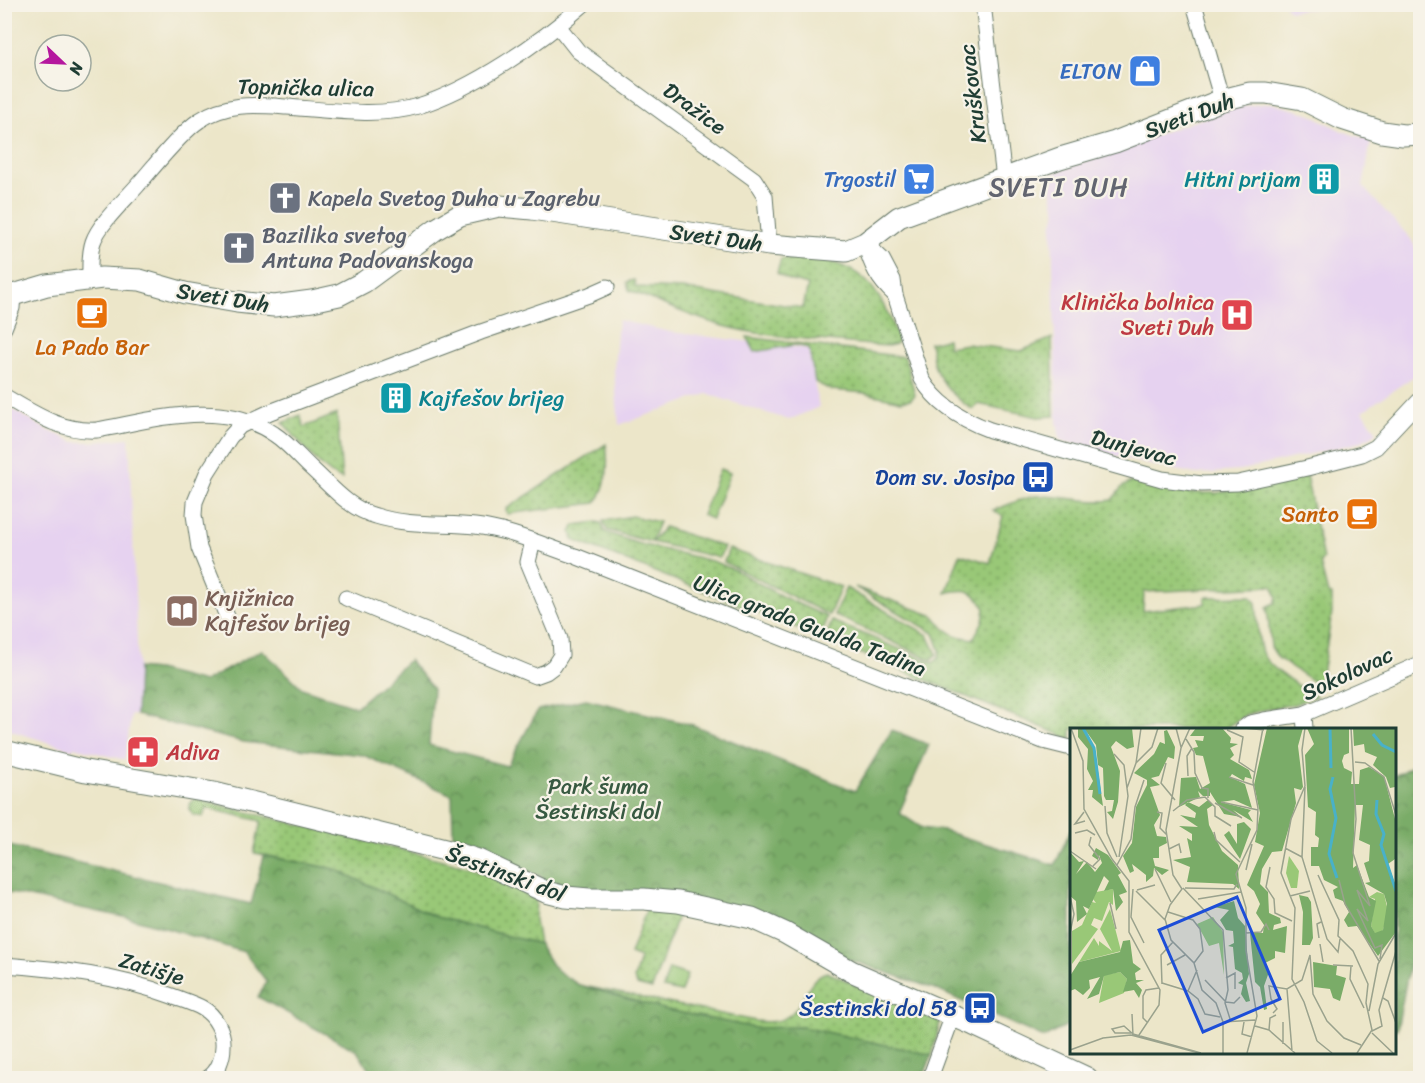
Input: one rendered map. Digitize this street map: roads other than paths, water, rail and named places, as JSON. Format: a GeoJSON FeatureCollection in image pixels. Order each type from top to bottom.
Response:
{"type":"FeatureCollection","features":[{"type":"Feature","properties":{"kind":"main road","name":"Sveti Duh"},"geometry":{"type":"LineString","coordinates":[[9,294],[90,278],[140,280],[185,293],[274,306],[312,301],[339,296],[364,282],[435,229],[460,215],[499,206],[769,245],[812,247],[835,240],[865,243],[899,217],[1060,158],[1115,142],[1222,100],[1250,93],[1266,93],[1302,99],[1364,128],[1403,135],[1420,134]]}},
{"type":"Feature","properties":{"kind":"main road","name":"Šestinski dol"},"geometry":{"type":"LineString","coordinates":[[4,751],[86,771],[214,793],[453,852],[478,860],[546,892],[566,897],[678,902],[742,915],[785,933],[851,971],[1087,1078]]}},
{"type":"Feature","properties":{"kind":"street","name":"Topnička ulica"},"geometry":{"type":"LineString","coordinates":[[90,278],[90,255],[93,241],[100,228],[184,135],[206,117],[222,109],[248,105],[349,112],[391,111],[417,107],[469,83],[509,60],[559,27],[584,4]]}},
{"type":"Feature","properties":{"kind":"street","name":"Kruškovac"},"geometry":{"type":"LineString","coordinates":[[983,4],[1004,179]]}},
{"type":"Feature","properties":{"kind":"street"},"geometry":{"type":"LineString","coordinates":[[1194,4],[1222,100]]}},
{"type":"Feature","properties":{"kind":"street","name":"Dražice"},"geometry":{"type":"LineString","coordinates":[[559,27],[578,51],[754,179],[765,196],[769,245]]}},
{"type":"Feature","properties":{"kind":"street","name":"Dunjevac"},"geometry":{"type":"LineString","coordinates":[[865,243],[882,259],[894,280],[895,295],[922,379],[928,390],[954,412],[990,430],[1162,479],[1202,484],[1238,483],[1362,454],[1376,447],[1420,400]]}},
{"type":"Feature","properties":{"kind":"street"},"geometry":{"type":"LineString","coordinates":[[228,618],[198,548],[194,515],[195,502],[207,473],[230,437],[240,426],[480,332],[607,287]]}},
{"type":"Feature","properties":{"kind":"street"},"geometry":{"type":"LineString","coordinates":[[4,328],[12,308],[9,294]]}},
{"type":"Feature","properties":{"kind":"street","name":"Ulica grada Gualda Tadina"},"geometry":{"type":"LineString","coordinates":[[4,396],[44,420],[61,427],[82,431],[193,415],[216,414],[248,422],[273,433],[356,508],[376,517],[506,531],[1043,741],[1070,748]]}},
{"type":"Feature","properties":{"kind":"street"},"geometry":{"type":"LineString","coordinates":[[346,598],[535,676],[554,666],[561,656],[560,639],[528,562],[533,541]]}},
{"type":"Feature","properties":{"kind":"street","name":"Sokolovac"},"geometry":{"type":"LineString","coordinates":[[1304,721],[1420,664]]}},
{"type":"Feature","properties":{"kind":"street"},"geometry":{"type":"LineString","coordinates":[[1243,728],[1250,723],[1264,720],[1304,721]]}},
{"type":"Feature","properties":{"kind":"street","name":"Zatišje"},"geometry":{"type":"LineString","coordinates":[[4,965],[50,968],[115,979],[164,993],[203,1008],[217,1023],[224,1036],[224,1050],[214,1074],[208,1078]]}},
{"type":"Feature","properties":{"kind":"street"},"geometry":{"type":"LineString","coordinates":[[930,1078],[953,1016]]}},
{"type":"Feature","properties":{"kind":"place","name":"ELTON"},"geometry":{"type":"Point","coordinates":[1145,71]}},
{"type":"Feature","properties":{"kind":"place","name":"Trgostil"},"geometry":{"type":"Point","coordinates":[919,179]}},
{"type":"Feature","properties":{"kind":"place","name":"Hitni prijam"},"geometry":{"type":"Point","coordinates":[1324,179]}},
{"type":"Feature","properties":{"kind":"place","name":"Kapela Svetog Duha u Zagrebu"},"geometry":{"type":"Point","coordinates":[285,198]}},
{"type":"Feature","properties":{"kind":"place","name":"Bazilika svetog Antuna Padovanskoga"},"geometry":{"type":"Point","coordinates":[239,248]}},
{"type":"Feature","properties":{"kind":"place","name":"La Pado Bar"},"geometry":{"type":"Point","coordinates":[92,313]}},
{"type":"Feature","properties":{"kind":"place","name":"Klinička bolnica Sveti Duh"},"geometry":{"type":"Point","coordinates":[1237,315]}},
{"type":"Feature","properties":{"kind":"place","name":"Kajfešov brijeg"},"geometry":{"type":"Point","coordinates":[396,398]}},
{"type":"Feature","properties":{"kind":"place","name":"Dom sv. Josipa"},"geometry":{"type":"Point","coordinates":[1038,477]}},
{"type":"Feature","properties":{"kind":"place","name":"Santo"},"geometry":{"type":"Point","coordinates":[1362,514]}},
{"type":"Feature","properties":{"kind":"place","name":"Knjižnica Kajfešov brijeg"},"geometry":{"type":"Point","coordinates":[182,611]}},
{"type":"Feature","properties":{"kind":"place","name":"Adiva"},"geometry":{"type":"Point","coordinates":[143,752]}},
{"type":"Feature","properties":{"kind":"place","name":"Šestinski dol 58"},"geometry":{"type":"Point","coordinates":[980,1008]}},
{"type":"Feature","properties":{"kind":"district","name":"SVETI DUH"},"geometry":{"type":"Point","coordinates":[1059,187]}},
{"type":"Feature","properties":{"kind":"park label","name":"Park šuma Šestinski dol"},"geometry":{"type":"Point","coordinates":[598,798]}}]}
